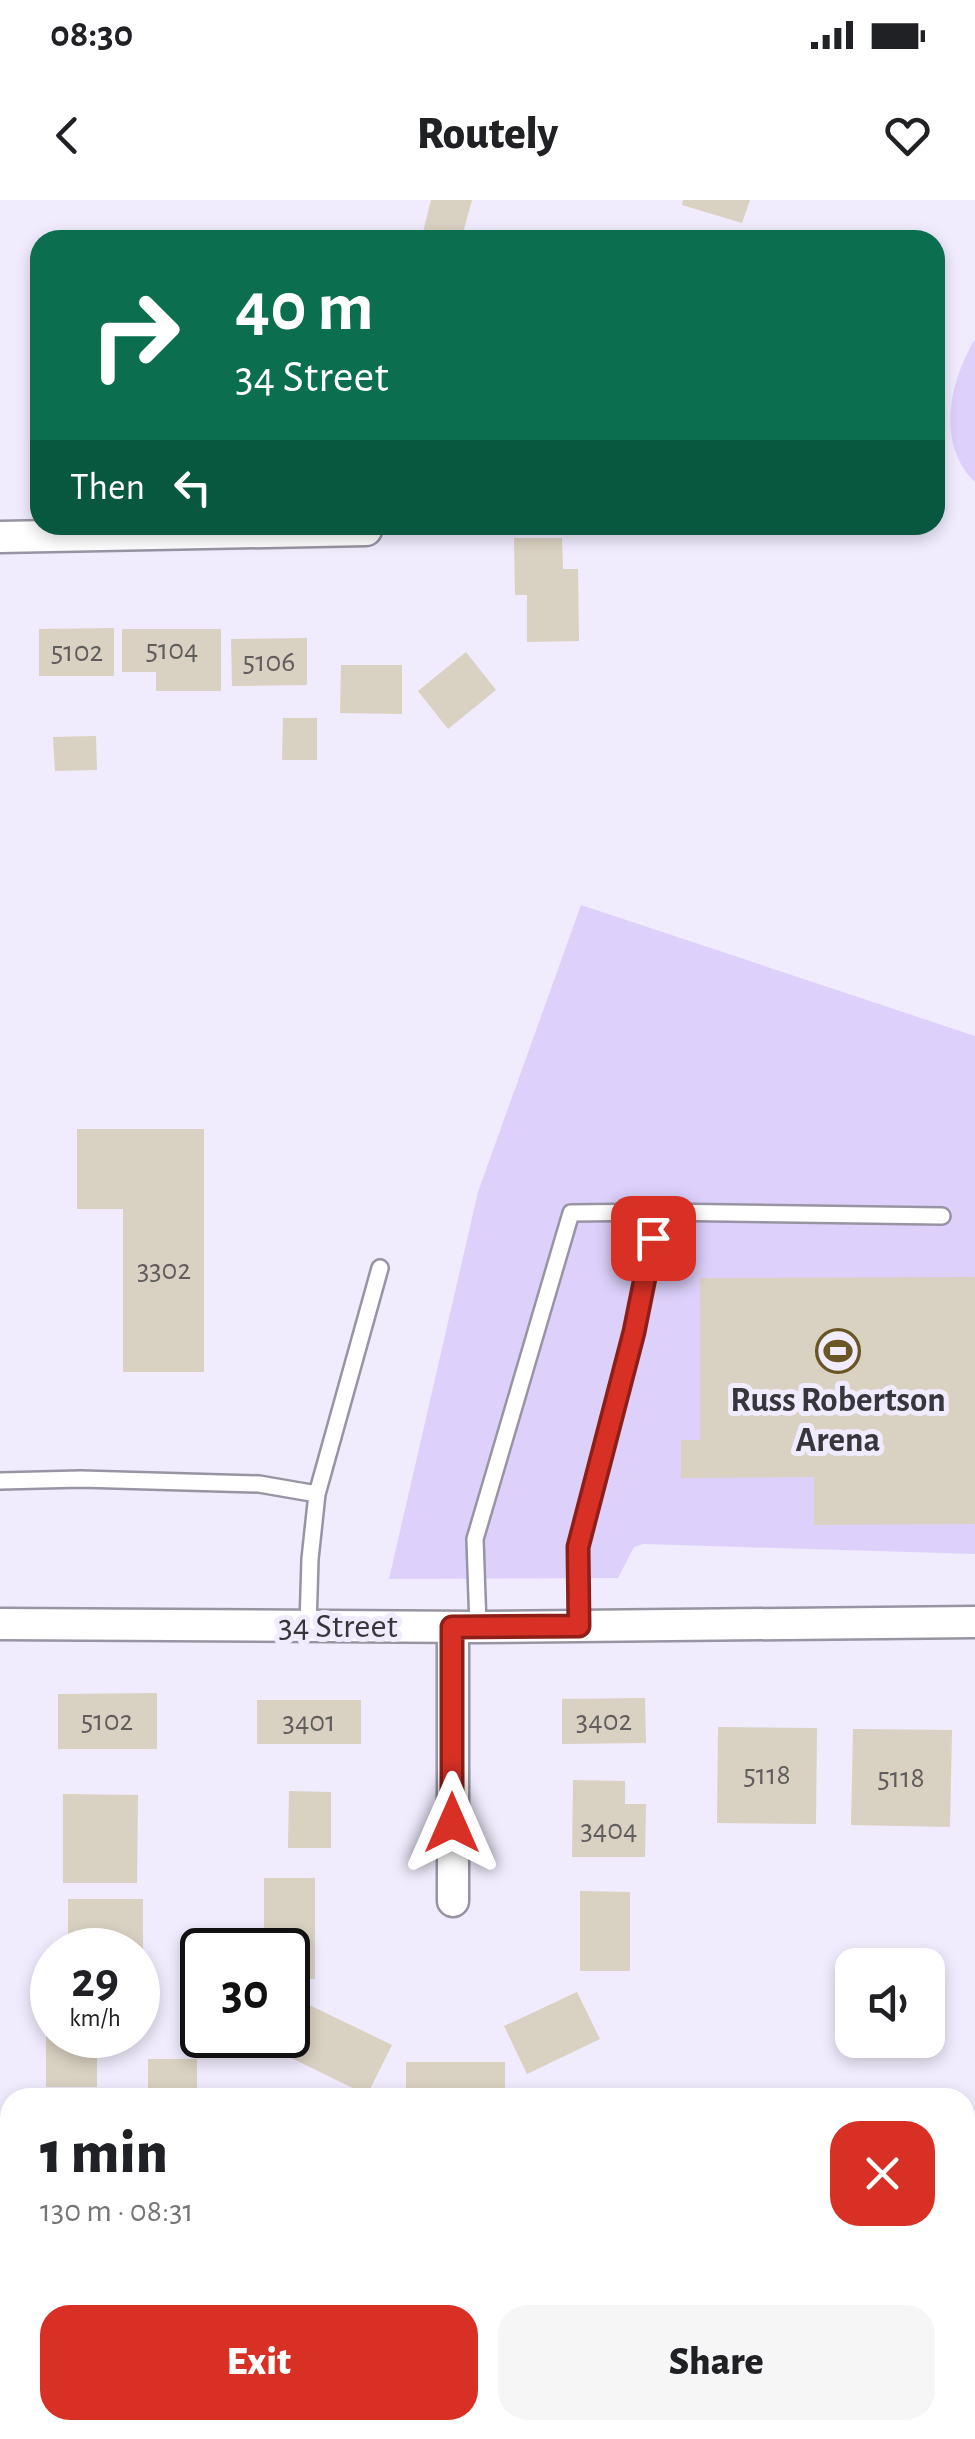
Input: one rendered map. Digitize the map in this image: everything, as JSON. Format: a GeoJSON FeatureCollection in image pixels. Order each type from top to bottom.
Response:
{"type":"FeatureCollection","features":[{"type":"Feature","properties":{"kind":"street"},"geometry":{"type":"LineString","coordinates":[[0,537],[105,535]]}},
{"type":"Feature","properties":{"kind":"street","name":"34 Street"},"geometry":{"type":"LineString","coordinates":[[0,1624],[465,1627],[975,1622]]}},
{"type":"Feature","properties":{"kind":"street"},"geometry":{"type":"LineString","coordinates":[[452,1901],[465,1627]]}},
{"type":"Feature","properties":{"kind":"lane"},"geometry":{"type":"LineString","coordinates":[[579,1626],[578,1547],[634,1332],[658,1212]]}},
{"type":"Feature","properties":{"kind":"lane"},"geometry":{"type":"LineString","coordinates":[[465,1627],[475,1539],[571,1213],[942,1216]]}},
{"type":"Feature","properties":{"kind":"lane"},"geometry":{"type":"LineString","coordinates":[[308,1626],[317,1494],[380,1268]]}},
{"type":"Feature","properties":{"kind":"lane"},"geometry":{"type":"LineString","coordinates":[[0,1481],[258,1484],[317,1494]]}},
{"type":"Feature","properties":{"kind":"shaded area"},"geometry":{"type":"Polygon","coordinates":[[[975,339],[975,482],[955,449],[951,412],[953,392],[975,339]]]}},
{"type":"Feature","properties":{"kind":"shaded area"},"geometry":{"type":"Polygon","coordinates":[[[581,905],[975,1036],[975,1554],[643,1544],[634,1547],[618,1578],[389,1579],[478,1192],[581,905]]]}},
{"type":"Feature","properties":{"kind":"building"},"geometry":{"type":"Polygon","coordinates":[[[431,200],[472,200],[464,230],[424,230],[431,200]]]}},
{"type":"Feature","properties":{"kind":"building"},"geometry":{"type":"Polygon","coordinates":[[[683,200],[750,200],[742,223],[682,205],[683,200]]]}},
{"type":"Feature","properties":{"kind":"building"},"geometry":{"type":"Polygon","coordinates":[[[514,538],[562,538],[563,569],[578,569],[579,641],[527,642],[527,595],[515,595],[514,538]]]}},
{"type":"Feature","properties":{"kind":"building"},"geometry":{"type":"Polygon","coordinates":[[[114,628],[114,676],[39,676],[39,629],[114,628]]]}},
{"type":"Feature","properties":{"kind":"building"},"geometry":{"type":"Polygon","coordinates":[[[122,629],[221,629],[221,691],[156,691],[156,672],[122,672],[122,629]]]}},
{"type":"Feature","properties":{"kind":"building"},"geometry":{"type":"Polygon","coordinates":[[[307,638],[307,685],[232,686],[231,639],[307,638]]]}},
{"type":"Feature","properties":{"kind":"building"},"geometry":{"type":"Polygon","coordinates":[[[466,652],[496,690],[448,729],[418,691],[466,652]]]}},
{"type":"Feature","properties":{"kind":"building"},"geometry":{"type":"Polygon","coordinates":[[[341,665],[402,665],[402,714],[340,713],[341,665]]]}},
{"type":"Feature","properties":{"kind":"building"},"geometry":{"type":"Polygon","coordinates":[[[283,718],[317,718],[317,760],[282,760],[283,718]]]}},
{"type":"Feature","properties":{"kind":"building"},"geometry":{"type":"Polygon","coordinates":[[[96,736],[97,770],[55,771],[53,737],[96,736]]]}},
{"type":"Feature","properties":{"kind":"building"},"geometry":{"type":"Polygon","coordinates":[[[77,1129],[204,1129],[204,1372],[123,1372],[123,1209],[77,1209],[77,1129]]]}},
{"type":"Feature","properties":{"kind":"building","name":"Russ Robertson Arena"},"geometry":{"type":"Polygon","coordinates":[[[975,1277],[975,1524],[814,1525],[814,1477],[681,1478],[681,1440],[700,1440],[700,1278],[975,1277]]]}},
{"type":"Feature","properties":{"kind":"building"},"geometry":{"type":"Polygon","coordinates":[[[157,1693],[157,1749],[58,1749],[58,1694],[157,1693]]]}},
{"type":"Feature","properties":{"kind":"building"},"geometry":{"type":"Polygon","coordinates":[[[645,1698],[646,1743],[562,1744],[562,1699],[645,1698]]]}},
{"type":"Feature","properties":{"kind":"building"},"geometry":{"type":"Polygon","coordinates":[[[257,1700],[361,1700],[361,1744],[257,1744],[257,1700]]]}},
{"type":"Feature","properties":{"kind":"building"},"geometry":{"type":"Polygon","coordinates":[[[718,1727],[817,1728],[816,1824],[717,1823],[718,1727]]]}},
{"type":"Feature","properties":{"kind":"building"},"geometry":{"type":"Polygon","coordinates":[[[853,1729],[952,1730],[950,1827],[851,1825],[853,1729]]]}},
{"type":"Feature","properties":{"kind":"building"},"geometry":{"type":"Polygon","coordinates":[[[573,1780],[625,1781],[625,1804],[646,1804],[645,1857],[572,1857],[573,1780]]]}},
{"type":"Feature","properties":{"kind":"building"},"geometry":{"type":"Polygon","coordinates":[[[289,1791],[331,1792],[331,1848],[288,1848],[289,1791]]]}},
{"type":"Feature","properties":{"kind":"building"},"geometry":{"type":"Polygon","coordinates":[[[63,1794],[138,1795],[137,1883],[63,1883],[63,1794]]]}},
{"type":"Feature","properties":{"kind":"building"},"geometry":{"type":"Polygon","coordinates":[[[264,1878],[315,1878],[315,1979],[310,1979],[310,1928],[264,1928],[264,1878]]]}},
{"type":"Feature","properties":{"kind":"building"},"geometry":{"type":"Polygon","coordinates":[[[580,1891],[630,1892],[630,1971],[580,1971],[580,1891]]]}},
{"type":"Feature","properties":{"kind":"building"},"geometry":{"type":"Polygon","coordinates":[[[68,1899],[143,1899],[143,1928],[68,1928],[68,1899]]]}},
{"type":"Feature","properties":{"kind":"building"},"geometry":{"type":"Polygon","coordinates":[[[577,1992],[600,2039],[527,2074],[504,2026],[577,1992]]]}},
{"type":"Feature","properties":{"kind":"building"},"geometry":{"type":"Polygon","coordinates":[[[310,2005],[392,2045],[370,2088],[353,2088],[291,2058],[310,2058],[310,2005]]]}},
{"type":"Feature","properties":{"kind":"building"},"geometry":{"type":"Polygon","coordinates":[[[46,2058],[97,2058],[97,2087],[46,2087],[46,2058]]]}},
{"type":"Feature","properties":{"kind":"building"},"geometry":{"type":"Polygon","coordinates":[[[148,2059],[197,2059],[197,2088],[148,2088],[148,2059]]]}},
{"type":"Feature","properties":{"kind":"building"},"geometry":{"type":"Polygon","coordinates":[[[406,2062],[505,2062],[505,2088],[406,2088],[406,2062]]]}},
{"type":"Feature","properties":{"kind":"place","name":"Russ Robertson Arena"},"geometry":{"type":"Point","coordinates":[838,1351]}},
{"type":"Feature","properties":{"kind":"route"},"geometry":{"type":"LineString","coordinates":[[452,1823],[452,1627],[579,1626],[578,1547],[634,1332],[653,1238]]}}]}
